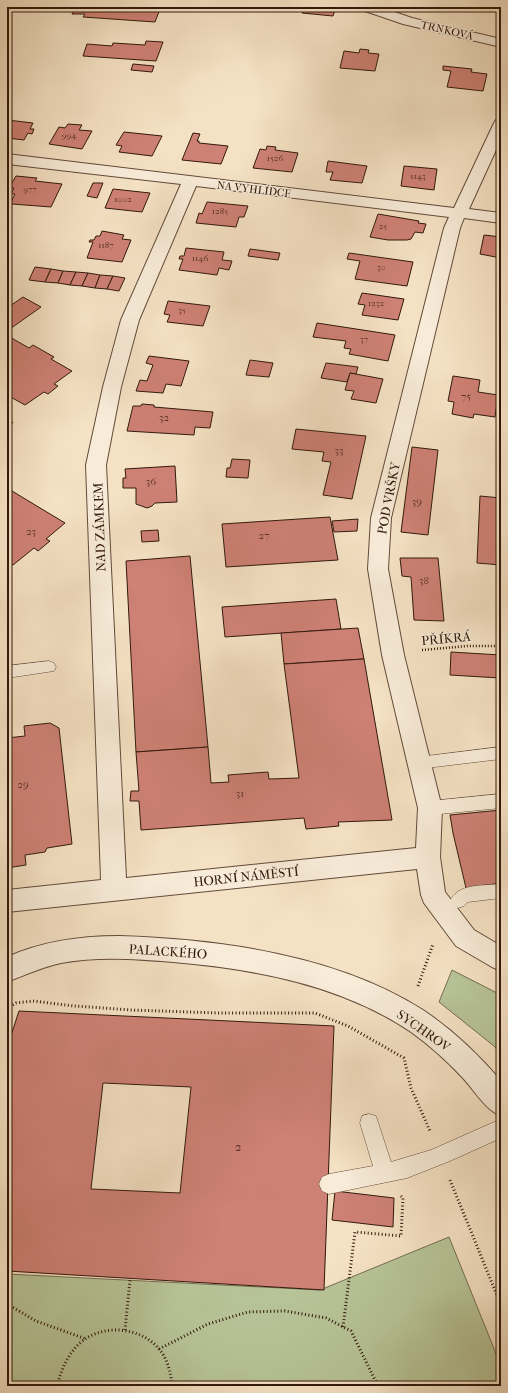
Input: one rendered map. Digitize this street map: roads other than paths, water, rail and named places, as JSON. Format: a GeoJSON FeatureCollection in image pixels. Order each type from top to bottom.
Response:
{"type":"FeatureCollection","features":[{"type":"Feature","properties":{"kind":"street","name":"TRNKOVÁ"},"geometry":{"type":"LineString","coordinates":[[370,8],[408,21],[501,43]]}},
{"type":"Feature","properties":{"kind":"street"},"geometry":{"type":"LineString","coordinates":[[459,213],[501,123]]}},
{"type":"Feature","properties":{"kind":"street","name":"NA VYHLÍDCE"},"geometry":{"type":"LineString","coordinates":[[7,160],[501,218]]}},
{"type":"Feature","properties":{"kind":"street","name":"NAD ZÁMKEM"},"geometry":{"type":"LineString","coordinates":[[114,889],[96,465],[112,387],[130,320],[190,181]]}},
{"type":"Feature","properties":{"kind":"street","name":"POD VRŠKY"},"geometry":{"type":"LineString","coordinates":[[428,857],[430,808],[393,655],[378,569],[381,518],[452,228],[459,213]]}},
{"type":"Feature","properties":{"kind":"street"},"geometry":{"type":"LineString","coordinates":[[428,857],[433,895],[451,906],[465,938],[501,959]]}},
{"type":"Feature","properties":{"kind":"street","name":"HORNÍ NÁMĚSTÍ"},"geometry":{"type":"LineString","coordinates":[[7,901],[428,857]]}},
{"type":"Feature","properties":{"kind":"street","name":"PALACKÉHO"},"geometry":{"type":"LineString","coordinates":[[7,970],[34,958],[47,955],[99,948],[132,948],[201,953],[255,961],[329,981]]}},
{"type":"Feature","properties":{"kind":"street","name":"SYCHROV"},"geometry":{"type":"LineString","coordinates":[[329,981],[362,993],[387,1005],[411,1018],[431,1032],[466,1062],[501,1103]]}},
{"type":"Feature","properties":{"kind":"lane"},"geometry":{"type":"LineString","coordinates":[[7,672],[50,667]]}},
{"type":"Feature","properties":{"kind":"lane"},"geometry":{"type":"LineString","coordinates":[[418,763],[501,753]]}},
{"type":"Feature","properties":{"kind":"lane"},"geometry":{"type":"LineString","coordinates":[[430,808],[501,801]]}},
{"type":"Feature","properties":{"kind":"lane"},"geometry":{"type":"LineString","coordinates":[[451,906],[464,895],[501,891]]}},
{"type":"Feature","properties":{"kind":"lane"},"geometry":{"type":"LineString","coordinates":[[369,1123],[385,1174]]}},
{"type":"Feature","properties":{"kind":"lane"},"geometry":{"type":"LineString","coordinates":[[329,1184],[385,1174],[408,1167],[440,1155],[501,1128]]}}]}
